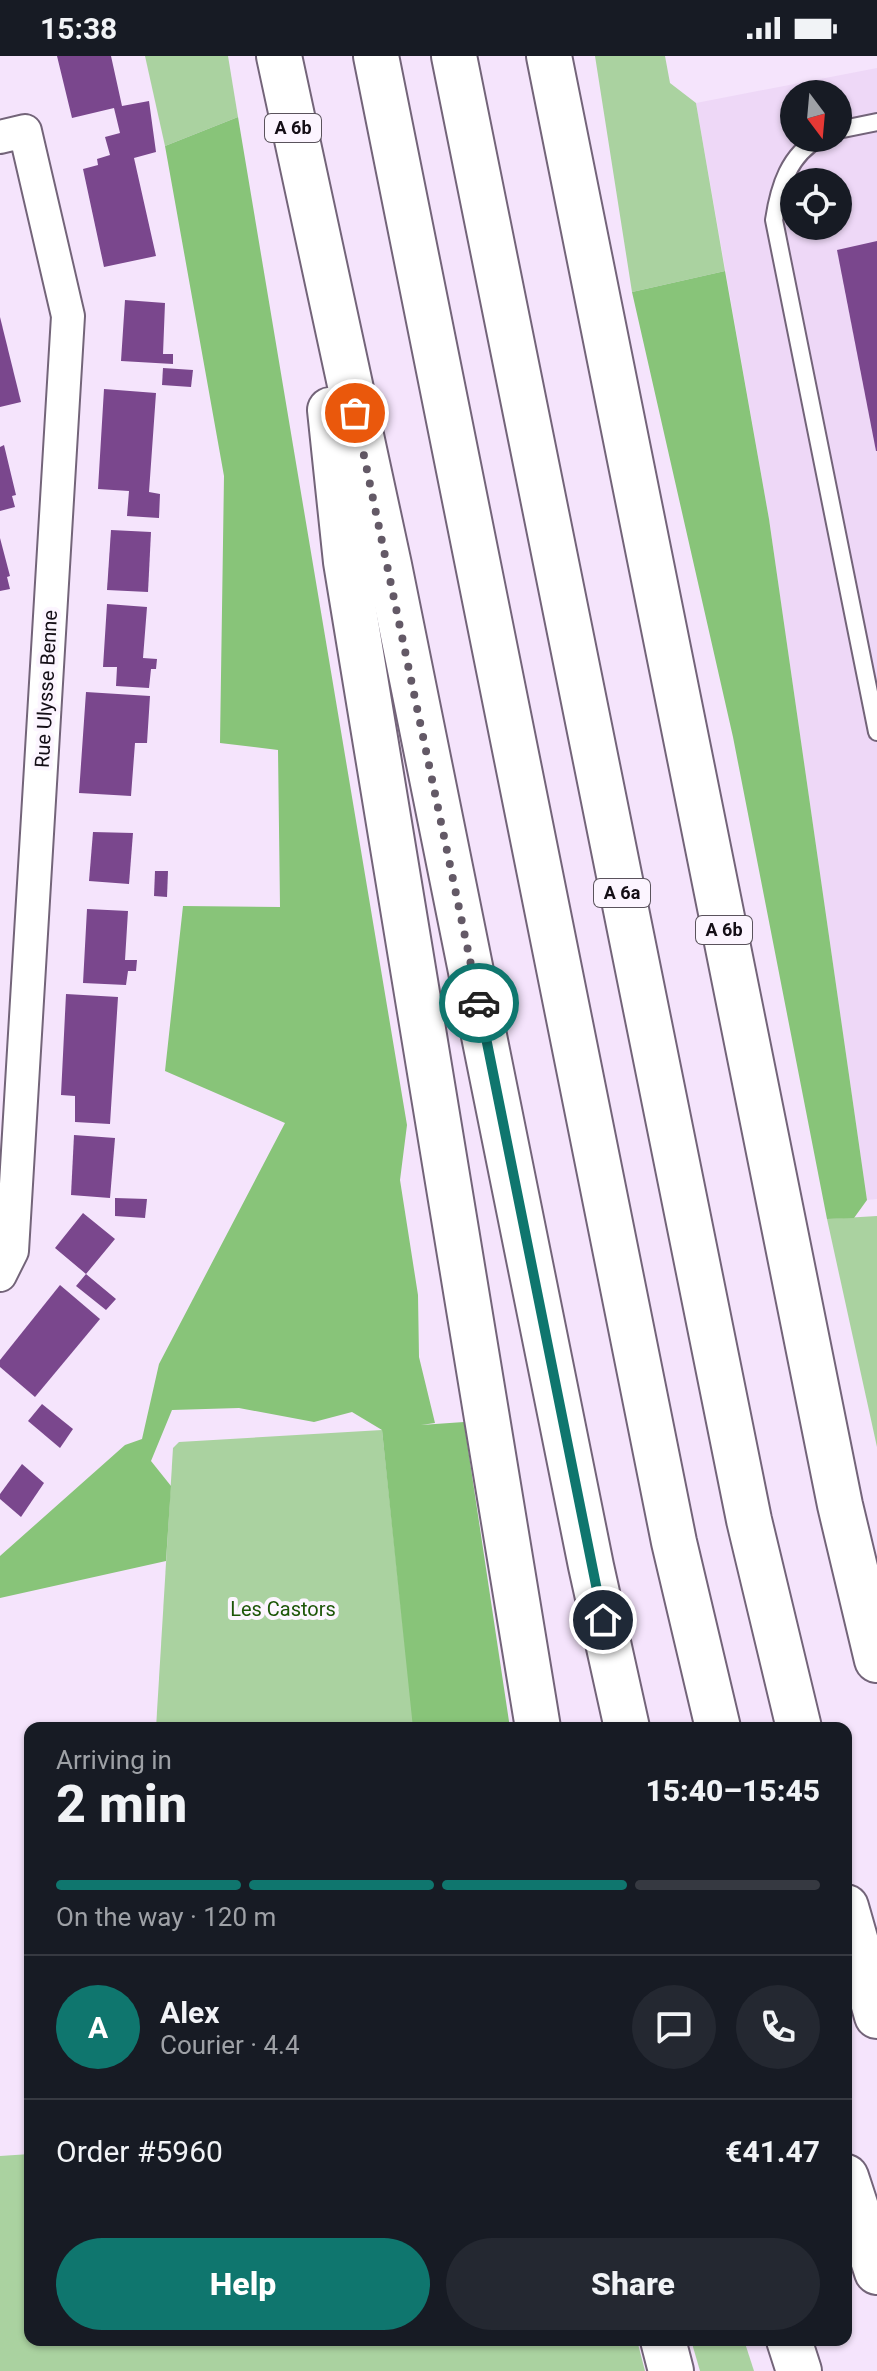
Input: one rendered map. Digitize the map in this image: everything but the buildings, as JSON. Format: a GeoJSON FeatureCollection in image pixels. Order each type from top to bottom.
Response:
{"type":"FeatureCollection","features":[{"type":"Feature","properties":{"kind":"highway","name":"A 6b"},"geometry":{"type":"LineString","coordinates":[[279,56],[395,595],[591,1566],[626,1722]]}},
{"type":"Feature","properties":{"kind":"highway"},"geometry":{"type":"LineString","coordinates":[[376,56],[664,1495],[717,1722]]}},
{"type":"Feature","properties":{"kind":"highway","name":"A 6a"},"geometry":{"type":"LineString","coordinates":[[454,56],[746,1504],[798,1722]]}},
{"type":"Feature","properties":{"kind":"highway","name":"A 6b"},"geometry":{"type":"LineString","coordinates":[[549,56],[837,1490],[877,1660]]}},
{"type":"Feature","properties":{"kind":"highway"},"geometry":{"type":"LineString","coordinates":[[308,200],[346,562],[537,1722]]}},
{"type":"Feature","properties":{"kind":"highway"},"geometry":{"type":"LineString","coordinates":[[852,1928],[877,2016]]}},
{"type":"Feature","properties":{"kind":"highway"},"geometry":{"type":"LineString","coordinates":[[852,2195],[877,2272]]}},
{"type":"Feature","properties":{"kind":"highway"},"geometry":{"type":"LineString","coordinates":[[665,2346],[671,2371]]}},
{"type":"Feature","properties":{"kind":"highway"},"geometry":{"type":"LineString","coordinates":[[791,2346],[799,2371]]}},
{"type":"Feature","properties":{"kind":"street","name":"Rue Ulysse Benne"},"geometry":{"type":"LineString","coordinates":[[0,137],[25,131],[68,316],[12,1251],[0,1275]]}},
{"type":"Feature","properties":{"kind":"lane"},"geometry":{"type":"LineString","coordinates":[[852,127],[877,122]]}},
{"type":"Feature","properties":{"kind":"lane"},"geometry":{"type":"LineString","coordinates":[[803,152],[795,159],[779,187],[774,220],[877,732]]}},
{"type":"Feature","properties":{"kind":"shaded area"},"geometry":{"type":"Polygon","coordinates":[[[877,68],[877,1199],[867,1200],[769,519],[696,103],[780,87],[780,152],[852,152],[852,80],[815,80],[877,68]]]}},
{"type":"Feature","properties":{"kind":"green space"},"geometry":{"type":"Polygon","coordinates":[[[145,56],[228,56],[238,117],[165,146],[145,56]]]}},
{"type":"Feature","properties":{"kind":"green space"},"geometry":{"type":"Polygon","coordinates":[[[595,56],[665,56],[670,83],[696,103],[725,271],[632,292],[595,56]]]}},
{"type":"Feature","properties":{"kind":"green space"},"geometry":{"type":"Polygon","coordinates":[[[238,117],[407,1125],[400,1180],[418,1295],[419,1357],[435,1423],[421,1425],[464,1422],[509,1722],[412,1722],[382,1430],[352,1412],[314,1422],[239,1408],[172,1410],[151,1461],[171,1486],[166,1561],[0,1598],[0,1556],[125,1445],[142,1439],[159,1364],[285,1123],[165,1071],[183,906],[280,907],[278,750],[220,743],[224,476],[165,146],[238,117]]]}},
{"type":"Feature","properties":{"kind":"green space"},"geometry":{"type":"Polygon","coordinates":[[[725,271],[769,519],[867,1200],[854,1218],[827,1219],[733,737],[632,292],[725,271]]]}},
{"type":"Feature","properties":{"kind":"green space"},"geometry":{"type":"Polygon","coordinates":[[[877,1216],[877,1447],[827,1219],[877,1216]]]}},
{"type":"Feature","properties":{"kind":"green space","name":"Les Castors"},"geometry":{"type":"Polygon","coordinates":[[[382,1430],[413,1722],[156,1722],[173,1448],[179,1442],[382,1430]]]}},
{"type":"Feature","properties":{"kind":"green space"},"geometry":{"type":"Polygon","coordinates":[[[24,2154],[24,2346],[639,2346],[645,2371],[0,2371],[0,2156],[24,2154]]]}},
{"type":"Feature","properties":{"kind":"green space"},"geometry":{"type":"Polygon","coordinates":[[[693,2346],[746,2346],[754,2371],[700,2371],[693,2346]]]}},
{"type":"Feature","properties":{"kind":"way so far"},"geometry":{"type":"LineString","coordinates":[[355,413],[479,1003]]}},
{"type":"Feature","properties":{"kind":"route"},"geometry":{"type":"LineString","coordinates":[[479,1003],[603,1620]]}}]}
